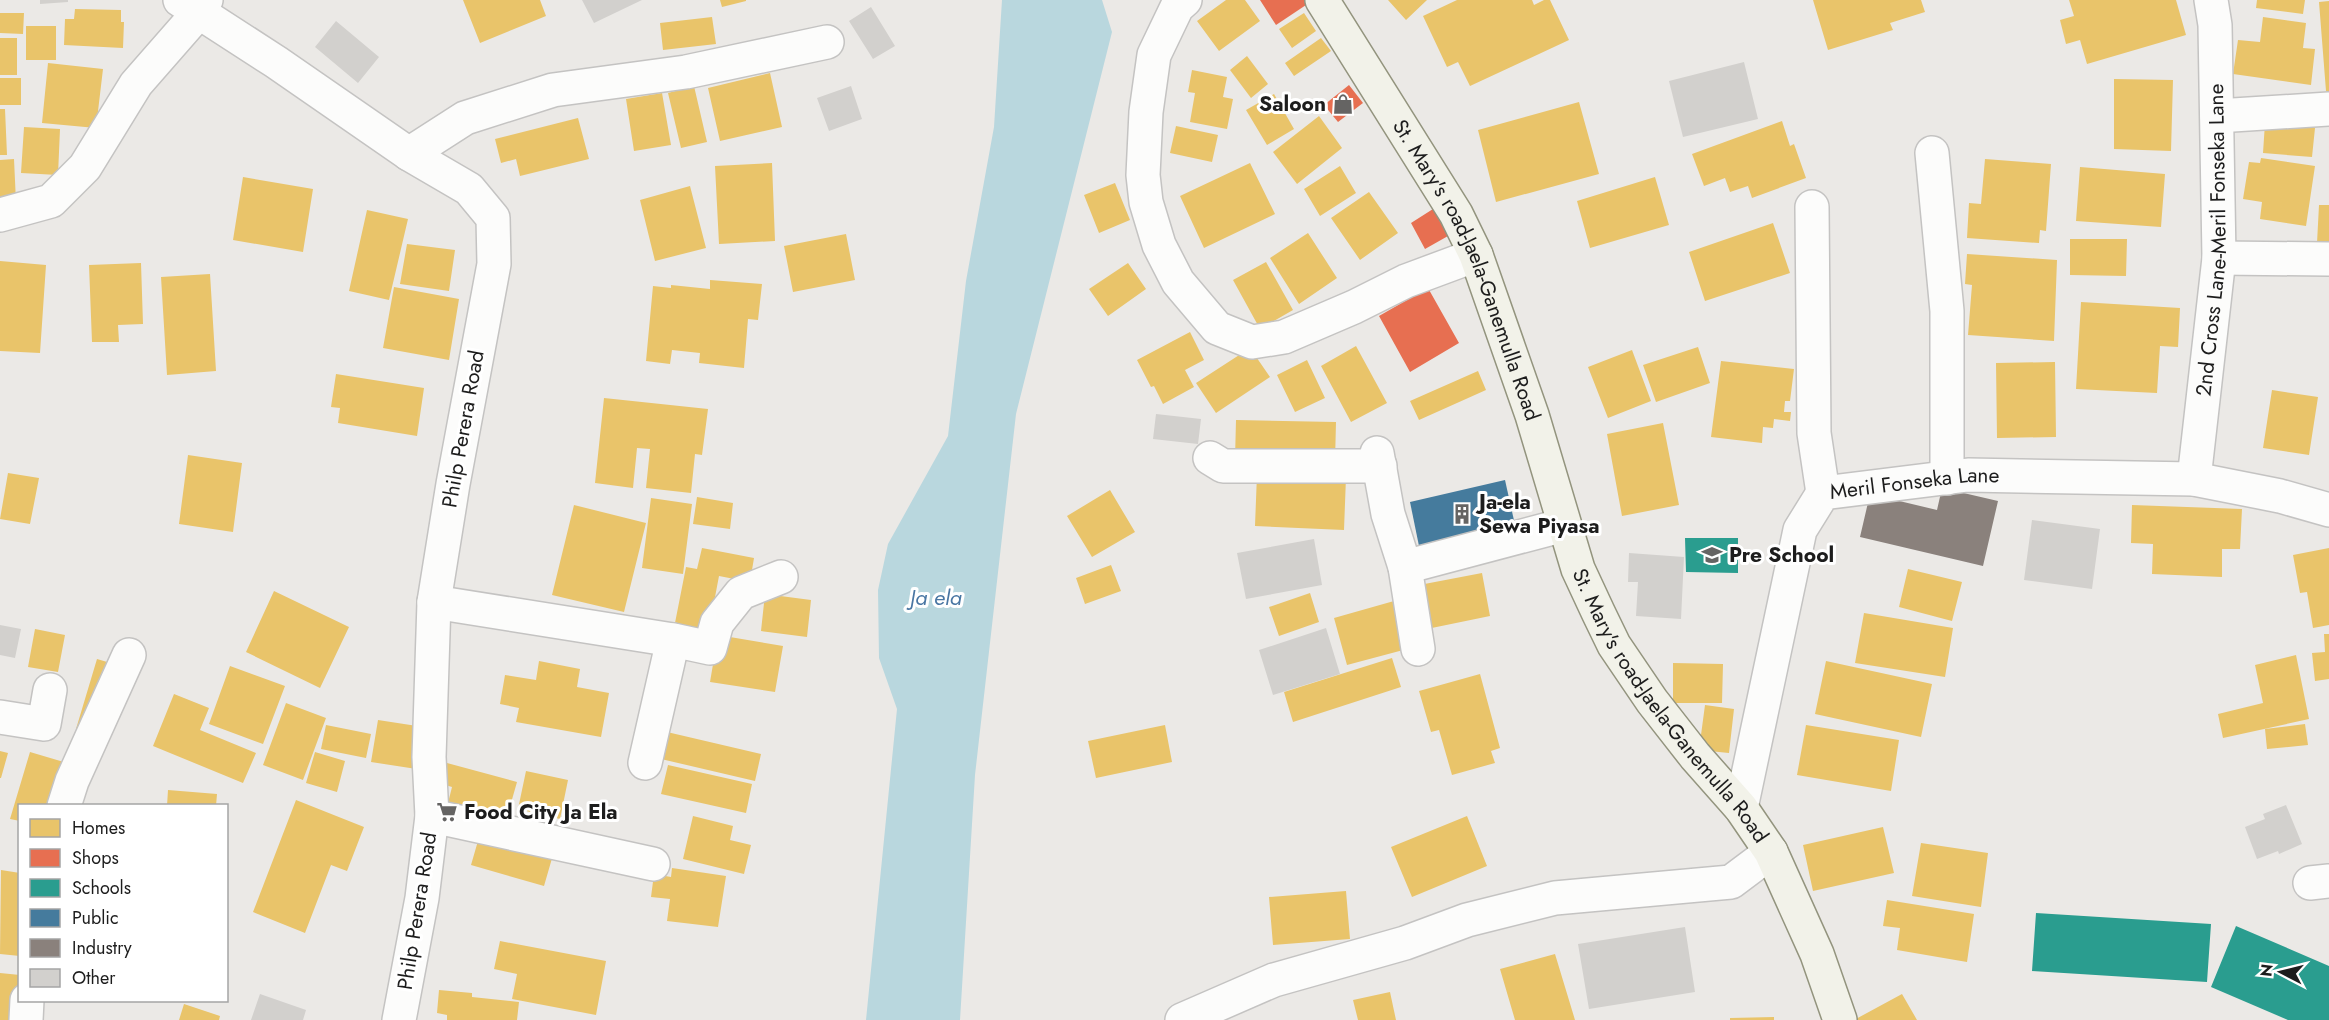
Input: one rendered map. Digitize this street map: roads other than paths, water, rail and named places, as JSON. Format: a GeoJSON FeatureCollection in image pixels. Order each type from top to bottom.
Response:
{"type":"FeatureCollection","features":[{"type":"Feature","properties":{"kind":"main road","name":"St. Mary's road-Jaela-Ganemulla Road"},"geometry":{"type":"LineString","coordinates":[[1322,0],[1347,36],[1456,214],[1476,255],[1532,416],[1578,569],[1614,645],[1652,701],[1695,756],[1741,808],[1771,852],[1817,954],[1840,1020]]}},
{"type":"Feature","properties":{"kind":"street"},"geometry":{"type":"LineString","coordinates":[[1185,0],[1177,7],[1154,55],[1146,112],[1143,175],[1146,202],[1159,245],[1178,282],[1217,328],[1252,342],[1284,337],[1354,307],[1406,281],[1476,255]]}},
{"type":"Feature","properties":{"kind":"street","name":"2nd Cross Lane-Meril Fonseka Lane"},"geometry":{"type":"LineString","coordinates":[[2194,479],[2219,258],[2215,25],[2211,0]]}},
{"type":"Feature","properties":{"kind":"street"},"geometry":{"type":"LineString","coordinates":[[0,215],[51,201],[85,167],[136,84],[195,4]]}},
{"type":"Feature","properties":{"kind":"street","name":"Philp Perera Road"},"geometry":{"type":"LineString","coordinates":[[195,4],[409,154],[470,189],[493,218],[494,264],[453,484],[434,602],[429,757],[432,816],[422,898],[399,1020]]}},
{"type":"Feature","properties":{"kind":"street"},"geometry":{"type":"LineString","coordinates":[[409,154],[465,118],[553,90],[686,72],[827,42]]}},
{"type":"Feature","properties":{"kind":"street"},"geometry":{"type":"LineString","coordinates":[[2217,116],[2329,109]]}},
{"type":"Feature","properties":{"kind":"street"},"geometry":{"type":"LineString","coordinates":[[1932,153],[1947,311],[1947,478]]}},
{"type":"Feature","properties":{"kind":"street"},"geometry":{"type":"LineString","coordinates":[[1812,207],[1814,433],[1823,493]]}},
{"type":"Feature","properties":{"kind":"street"},"geometry":{"type":"LineString","coordinates":[[2219,258],[2329,259]]}},
{"type":"Feature","properties":{"kind":"street"},"geometry":{"type":"LineString","coordinates":[[1210,458],[1223,466],[1378,459],[1388,514],[1405,567],[1418,650]]}},
{"type":"Feature","properties":{"kind":"street","name":"Meril Fonseka Lane"},"geometry":{"type":"LineString","coordinates":[[1741,808],[1800,530],[1823,493],[1968,476],[2194,479],[2280,496],[2329,510]]}},
{"type":"Feature","properties":{"kind":"street"},"geometry":{"type":"LineString","coordinates":[[1405,567],[1564,525]]}},
{"type":"Feature","properties":{"kind":"street"},"geometry":{"type":"LineString","coordinates":[[434,602],[673,640],[710,648],[717,623],[741,593],[781,577]]}},
{"type":"Feature","properties":{"kind":"street"},"geometry":{"type":"LineString","coordinates":[[645,763],[673,640]]}},
{"type":"Feature","properties":{"kind":"street"},"geometry":{"type":"LineString","coordinates":[[65,804],[72,781],[129,655]]}},
{"type":"Feature","properties":{"kind":"street"},"geometry":{"type":"LineString","coordinates":[[0,717],[44,724],[50,690]]}},
{"type":"Feature","properties":{"kind":"street"},"geometry":{"type":"LineString","coordinates":[[432,816],[653,864]]}},
{"type":"Feature","properties":{"kind":"street"},"geometry":{"type":"LineString","coordinates":[[1182,1020],[1274,980],[1405,944],[1467,920],[1555,897],[1731,882],[1771,852]]}},
{"type":"Feature","properties":{"kind":"street"},"geometry":{"type":"LineString","coordinates":[[26,1020],[27,1002]]}},
{"type":"Feature","properties":{"kind":"water","name":"Ja ela"},"geometry":{"type":"Polygon","coordinates":[[[1002,0],[1102,0],[1112,32],[1016,414],[975,775],[960,1020],[866,1020],[897,709],[879,658],[878,590],[888,544],[948,436],[966,281],[994,127],[1002,0]]]}},
{"type":"Feature","properties":{"kind":"place","name":"Saloon"},"geometry":{"type":"Point","coordinates":[1343,104]}},
{"type":"Feature","properties":{"kind":"place","name":"Ja-ela Sewa Piyasa"},"geometry":{"type":"Point","coordinates":[1462,514]}},
{"type":"Feature","properties":{"kind":"place","name":"Pre School"},"geometry":{"type":"Point","coordinates":[1712,555]}},
{"type":"Feature","properties":{"kind":"place","name":"Food City Ja Ela"},"geometry":{"type":"Point","coordinates":[447,812]}}]}
